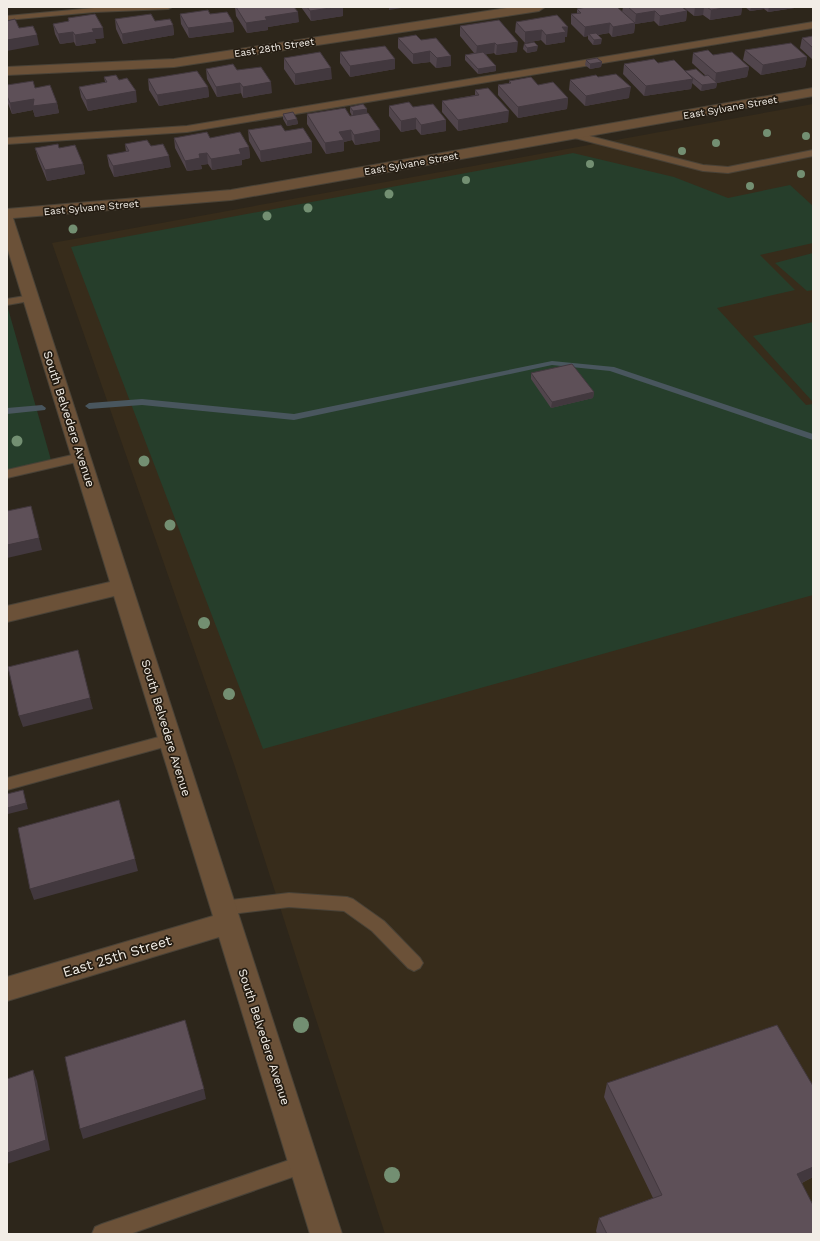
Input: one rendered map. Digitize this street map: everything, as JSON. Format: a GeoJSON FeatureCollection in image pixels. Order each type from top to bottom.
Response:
{"type":"FeatureCollection","features":[{"type":"Feature","properties":{"kind":"street","name":"East 28th Street"},"geometry":{"type":"LineString","coordinates":[[7,71],[174,63],[539,7]]}},
{"type":"Feature","properties":{"kind":"street","name":"East Sylvane Street"},"geometry":{"type":"LineString","coordinates":[[7,214],[231,195],[813,92]]}},
{"type":"Feature","properties":{"kind":"street","name":"South Belvedere Avenue"},"geometry":{"type":"LineString","coordinates":[[7,221],[326,1234]]}},
{"type":"Feature","properties":{"kind":"street"},"geometry":{"type":"LineString","coordinates":[[7,614],[122,587]]}},
{"type":"Feature","properties":{"kind":"street","name":"East 25th Street"},"geometry":{"type":"LineString","coordinates":[[7,989],[225,915]]}},
{"type":"Feature","properties":{"kind":"lane"},"geometry":{"type":"LineString","coordinates":[[7,18],[87,11],[168,7]]}},
{"type":"Feature","properties":{"kind":"lane"},"geometry":{"type":"LineString","coordinates":[[7,141],[187,129],[813,25]]}},
{"type":"Feature","properties":{"kind":"lane"},"geometry":{"type":"LineString","coordinates":[[574,135],[703,168],[728,170],[813,153]]}},
{"type":"Feature","properties":{"kind":"lane"},"geometry":{"type":"LineString","coordinates":[[7,302],[31,298]]}},
{"type":"Feature","properties":{"kind":"lane"},"geometry":{"type":"LineString","coordinates":[[7,474],[81,457]]}},
{"type":"Feature","properties":{"kind":"lane"},"geometry":{"type":"LineString","coordinates":[[7,784],[170,740]]}},
{"type":"Feature","properties":{"kind":"lane"},"geometry":{"type":"LineString","coordinates":[[225,915],[289,900],[347,904],[378,926],[414,962]]}},
{"type":"Feature","properties":{"kind":"lane"},"geometry":{"type":"LineString","coordinates":[[102,1234],[304,1164]]}},
{"type":"Feature","properties":{"kind":"shaded area"},"geometry":{"type":"Polygon","coordinates":[[[813,104],[813,1234],[385,1234],[234,764],[52,243],[813,104]]]}},
{"type":"Feature","properties":{"kind":"green space"},"geometry":{"type":"Polygon","coordinates":[[[573,153],[674,177],[728,198],[790,185],[813,206],[813,243],[760,255],[795,290],[717,308],[806,405],[813,404],[813,595],[263,749],[71,247],[573,153]]]}},
{"type":"Feature","properties":{"kind":"green space"},"geometry":{"type":"Polygon","coordinates":[[[813,253],[813,290],[807,291],[775,263],[813,253]]]}},
{"type":"Feature","properties":{"kind":"green space"},"geometry":{"type":"Polygon","coordinates":[[[7,305],[53,467],[7,478],[7,305]]]}},
{"type":"Feature","properties":{"kind":"green space"},"geometry":{"type":"Polygon","coordinates":[[[813,322],[813,402],[753,336],[813,322]]]}},
{"type":"Feature","properties":{"kind":"building"},"geometry":{"type":"Polygon","coordinates":[[[236,7],[294,7],[298,12],[265,17],[267,20],[246,23],[236,7]]]}},
{"type":"Feature","properties":{"kind":"building"},"geometry":{"type":"Polygon","coordinates":[[[307,7],[337,7],[310,11],[307,7]]]}},
{"type":"Feature","properties":{"kind":"building"},"geometry":{"type":"Polygon","coordinates":[[[586,7],[617,7],[635,23],[613,27],[610,23],[585,27],[571,14],[581,13],[577,9],[586,7]]]}},
{"type":"Feature","properties":{"kind":"building"},"geometry":{"type":"Polygon","coordinates":[[[628,7],[682,7],[687,11],[660,16],[655,11],[636,14],[628,7]]]}},
{"type":"Feature","properties":{"kind":"building"},"geometry":{"type":"Polygon","coordinates":[[[707,7],[730,7],[711,10],[707,7]]]}},
{"type":"Feature","properties":{"kind":"building"},"geometry":{"type":"Polygon","coordinates":[[[208,10],[210,14],[227,12],[233,22],[188,28],[180,14],[208,10]]]}},
{"type":"Feature","properties":{"kind":"building"},"geometry":{"type":"Polygon","coordinates":[[[95,14],[103,28],[92,29],[94,32],[75,35],[73,32],[58,34],[53,24],[69,21],[68,18],[95,14]]]}},
{"type":"Feature","properties":{"kind":"building"},"geometry":{"type":"Polygon","coordinates":[[[151,14],[155,21],[170,19],[173,25],[122,34],[115,19],[151,14]]]}},
{"type":"Feature","properties":{"kind":"building"},"geometry":{"type":"Polygon","coordinates":[[[557,15],[568,27],[562,27],[566,32],[546,35],[542,30],[525,32],[516,22],[557,15]]]}},
{"type":"Feature","properties":{"kind":"building"},"geometry":{"type":"Polygon","coordinates":[[[15,19],[19,28],[33,26],[37,35],[7,40],[7,21],[15,19]]]}},
{"type":"Feature","properties":{"kind":"building"},"geometry":{"type":"Polygon","coordinates":[[[499,20],[518,42],[497,45],[495,43],[477,46],[460,26],[499,20]]]}},
{"type":"Feature","properties":{"kind":"building"},"geometry":{"type":"Polygon","coordinates":[[[596,33],[602,39],[594,40],[589,34],[596,33]]]}},
{"type":"Feature","properties":{"kind":"building"},"geometry":{"type":"Polygon","coordinates":[[[416,35],[421,40],[436,38],[451,56],[437,58],[430,51],[413,54],[398,38],[416,35]]]}},
{"type":"Feature","properties":{"kind":"building"},"geometry":{"type":"Polygon","coordinates":[[[813,36],[813,48],[802,38],[813,36]]]}},
{"type":"Feature","properties":{"kind":"building"},"geometry":{"type":"Polygon","coordinates":[[[534,42],[538,46],[527,48],[524,44],[534,42]]]}},
{"type":"Feature","properties":{"kind":"building"},"geometry":{"type":"Polygon","coordinates":[[[791,43],[807,57],[763,65],[745,50],[791,43]]]}},
{"type":"Feature","properties":{"kind":"building"},"geometry":{"type":"Polygon","coordinates":[[[385,46],[395,59],[350,66],[340,52],[385,46]]]}},
{"type":"Feature","properties":{"kind":"building"},"geometry":{"type":"Polygon","coordinates":[[[708,50],[713,55],[732,52],[749,67],[716,73],[693,53],[708,50]]]}},
{"type":"Feature","properties":{"kind":"building"},"geometry":{"type":"Polygon","coordinates":[[[320,52],[331,68],[295,74],[284,58],[320,52]]]}},
{"type":"Feature","properties":{"kind":"building"},"geometry":{"type":"Polygon","coordinates":[[[483,52],[496,66],[478,69],[465,55],[483,52]]]}},
{"type":"Feature","properties":{"kind":"building"},"geometry":{"type":"Polygon","coordinates":[[[597,58],[602,62],[590,64],[586,60],[597,58]]]}},
{"type":"Feature","properties":{"kind":"building"},"geometry":{"type":"Polygon","coordinates":[[[654,59],[658,63],[674,60],[693,79],[646,86],[624,64],[654,59]]]}},
{"type":"Feature","properties":{"kind":"building"},"geometry":{"type":"Polygon","coordinates":[[[233,64],[237,70],[261,67],[271,82],[243,87],[240,83],[216,87],[206,69],[233,64]]]}},
{"type":"Feature","properties":{"kind":"building"},"geometry":{"type":"Polygon","coordinates":[[[696,69],[704,76],[708,75],[717,83],[702,85],[685,71],[696,69]]]}},
{"type":"Feature","properties":{"kind":"building"},"geometry":{"type":"Polygon","coordinates":[[[197,71],[208,87],[157,95],[148,79],[197,71]]]}},
{"type":"Feature","properties":{"kind":"building"},"geometry":{"type":"Polygon","coordinates":[[[616,74],[631,87],[586,96],[570,80],[596,75],[598,77],[616,74]]]}},
{"type":"Feature","properties":{"kind":"building"},"geometry":{"type":"Polygon","coordinates":[[[116,75],[119,80],[127,78],[136,91],[86,100],[79,87],[107,82],[104,77],[116,75]]]}},
{"type":"Feature","properties":{"kind":"building"},"geometry":{"type":"Polygon","coordinates":[[[531,77],[538,85],[553,82],[568,98],[518,107],[498,85],[511,83],[509,81],[531,77]]]}},
{"type":"Feature","properties":{"kind":"building"},"geometry":{"type":"Polygon","coordinates":[[[33,81],[35,88],[50,85],[57,103],[33,106],[34,99],[10,103],[7,96],[7,85],[33,81]]]}},
{"type":"Feature","properties":{"kind":"building"},"geometry":{"type":"Polygon","coordinates":[[[488,88],[509,111],[458,120],[442,101],[479,95],[475,90],[488,88]]]}},
{"type":"Feature","properties":{"kind":"building"},"geometry":{"type":"Polygon","coordinates":[[[409,102],[413,107],[433,104],[446,120],[421,125],[416,118],[401,121],[389,106],[409,102]]]}},
{"type":"Feature","properties":{"kind":"building"},"geometry":{"type":"Polygon","coordinates":[[[363,104],[367,109],[353,111],[350,107],[363,104]]]}},
{"type":"Feature","properties":{"kind":"building"},"geometry":{"type":"Polygon","coordinates":[[[345,108],[350,116],[368,113],[380,130],[354,135],[351,130],[339,132],[344,140],[325,143],[307,114],[345,108]]]}},
{"type":"Feature","properties":{"kind":"building"},"geometry":{"type":"Polygon","coordinates":[[[293,112],[297,119],[287,121],[283,114],[293,112]]]}},
{"type":"Feature","properties":{"kind":"building"},"geometry":{"type":"Polygon","coordinates":[[[281,125],[285,131],[303,128],[312,142],[260,151],[248,130],[281,125]]]}},
{"type":"Feature","properties":{"kind":"building"},"geometry":{"type":"Polygon","coordinates":[[[207,132],[210,138],[240,132],[249,147],[239,149],[241,154],[211,159],[207,153],[199,154],[200,158],[185,161],[174,138],[207,132]]]}},
{"type":"Feature","properties":{"kind":"building"},"geometry":{"type":"Polygon","coordinates":[[[147,140],[151,146],[163,144],[169,156],[113,166],[107,155],[129,151],[125,144],[147,140]]]}},
{"type":"Feature","properties":{"kind":"building"},"geometry":{"type":"Polygon","coordinates":[[[58,144],[59,148],[75,145],[83,164],[45,170],[35,148],[58,144]]]}},
{"type":"Feature","properties":{"kind":"building"},"geometry":{"type":"Polygon","coordinates":[[[572,364],[594,392],[552,402],[531,373],[572,364]]]}},
{"type":"Feature","properties":{"kind":"building"},"geometry":{"type":"Polygon","coordinates":[[[31,506],[39,538],[7,545],[7,511],[31,506]]]}},
{"type":"Feature","properties":{"kind":"building"},"geometry":{"type":"Polygon","coordinates":[[[78,650],[90,698],[19,716],[8,667],[78,650]]]}},
{"type":"Feature","properties":{"kind":"building"},"geometry":{"type":"Polygon","coordinates":[[[23,790],[26,803],[7,808],[7,794],[23,790]]]}},
{"type":"Feature","properties":{"kind":"building"},"geometry":{"type":"Polygon","coordinates":[[[119,800],[135,859],[30,889],[18,828],[119,800]]]}},
{"type":"Feature","properties":{"kind":"building"},"geometry":{"type":"Polygon","coordinates":[[[185,1020],[204,1089],[80,1129],[65,1057],[185,1020]]]}},
{"type":"Feature","properties":{"kind":"building"},"geometry":{"type":"Polygon","coordinates":[[[777,1025],[813,1086],[813,1167],[797,1174],[813,1205],[813,1234],[607,1234],[599,1218],[662,1195],[607,1083],[777,1025]]]}},
{"type":"Feature","properties":{"kind":"building"},"geometry":{"type":"Polygon","coordinates":[[[33,1070],[46,1140],[7,1153],[7,1079],[33,1070]]]}},
{"type":"Feature","properties":{"kind":"waterway"},"geometry":{"type":"LineString","coordinates":[[89,406],[142,402],[294,417],[552,363],[611,369],[813,437]]}},
{"type":"Feature","properties":{"kind":"waterway"},"geometry":{"type":"LineString","coordinates":[[7,411],[42,408]]}}]}
